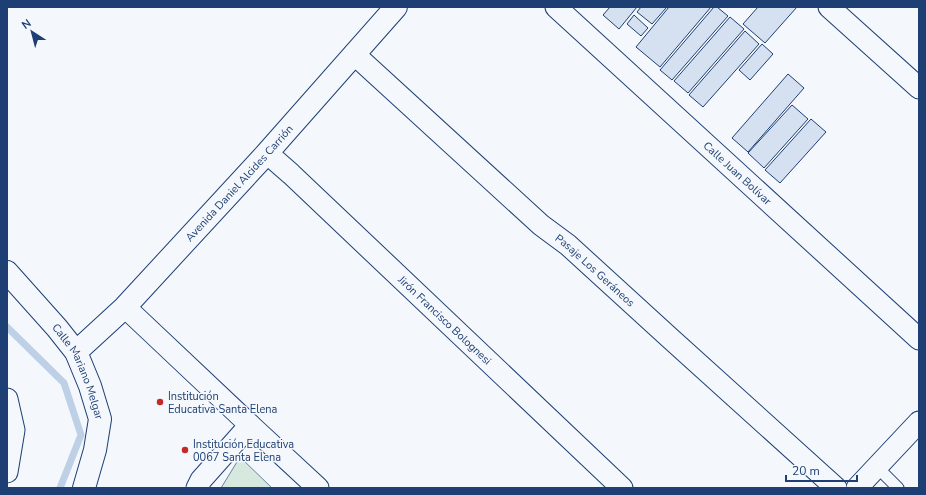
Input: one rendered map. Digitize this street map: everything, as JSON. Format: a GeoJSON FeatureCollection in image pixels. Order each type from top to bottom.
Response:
{"type":"FeatureCollection","features":[{"type":"Feature","properties":{"kind":"street","name":"Avenida Daniel Alcides Carrión"},"geometry":{"type":"LineString","coordinates":[[76,352],[126,307],[267,153],[396,7]]}},
{"type":"Feature","properties":{"kind":"street","name":"Calle Juan Bolívar"},"geometry":{"type":"LineString","coordinates":[[556,7],[919,339]]}},
{"type":"Feature","properties":{"kind":"street"},"geometry":{"type":"LineString","coordinates":[[829,7],[919,88]]}},
{"type":"Feature","properties":{"kind":"street","name":"Pasaje Los Geráneos"},"geometry":{"type":"LineString","coordinates":[[354,54],[541,226],[568,245],[836,488]]}},
{"type":"Feature","properties":{"kind":"street","name":"Jirón Francisco Bolognesi"},"geometry":{"type":"LineString","coordinates":[[267,153],[320,201],[622,488]]}},
{"type":"Feature","properties":{"kind":"street","name":"Calle Mariano Melgar"},"geometry":{"type":"LineString","coordinates":[[7,272],[57,328],[76,352],[90,386],[100,419],[95,450],[84,488]]}},
{"type":"Feature","properties":{"kind":"street"},"geometry":{"type":"LineString","coordinates":[[126,307],[318,488]]}},
{"type":"Feature","properties":{"kind":"street"},"geometry":{"type":"LineString","coordinates":[[7,399],[14,430],[7,472]]}},
{"type":"Feature","properties":{"kind":"street"},"geometry":{"type":"LineString","coordinates":[[857,488],[919,422]]}},
{"type":"Feature","properties":{"kind":"street"},"geometry":{"type":"LineString","coordinates":[[197,488],[201,480],[250,425]]}},
{"type":"Feature","properties":{"kind":"lane"},"geometry":{"type":"LineString","coordinates":[[877,467],[898,488]]}},
{"type":"Feature","properties":{"kind":"shaded area"},"geometry":{"type":"Polygon","coordinates":[[[240,457],[272,488],[221,488],[240,457]]]}},
{"type":"Feature","properties":{"kind":"building"},"geometry":{"type":"Polygon","coordinates":[[[610,7],[637,7],[619,29],[603,15],[610,7]]]}},
{"type":"Feature","properties":{"kind":"building"},"geometry":{"type":"Polygon","coordinates":[[[641,7],[666,8],[652,24],[637,12],[641,7]]]}},
{"type":"Feature","properties":{"kind":"building"},"geometry":{"type":"Polygon","coordinates":[[[669,7],[711,7],[660,67],[636,47],[669,7]]]}},
{"type":"Feature","properties":{"kind":"building"},"geometry":{"type":"Polygon","coordinates":[[[714,7],[717,7],[728,16],[672,80],[660,70],[714,7]]]}},
{"type":"Feature","properties":{"kind":"building"},"geometry":{"type":"Polygon","coordinates":[[[758,7],[797,7],[765,43],[743,24],[758,7]]]}},
{"type":"Feature","properties":{"kind":"building"},"geometry":{"type":"Polygon","coordinates":[[[634,15],[648,28],[641,36],[627,24],[634,15]]]}},
{"type":"Feature","properties":{"kind":"building"},"geometry":{"type":"Polygon","coordinates":[[[730,17],[744,29],[688,93],[674,81],[730,17]]]}},
{"type":"Feature","properties":{"kind":"building"},"geometry":{"type":"Polygon","coordinates":[[[745,31],[759,44],[703,107],[689,95],[745,31]]]}},
{"type":"Feature","properties":{"kind":"building"},"geometry":{"type":"Polygon","coordinates":[[[762,44],[773,54],[750,80],[739,70],[762,44]]]}},
{"type":"Feature","properties":{"kind":"building"},"geometry":{"type":"Polygon","coordinates":[[[788,74],[804,88],[748,152],[732,138],[788,74]]]}},
{"type":"Feature","properties":{"kind":"building"},"geometry":{"type":"Polygon","coordinates":[[[792,105],[808,119],[764,168],[748,153],[792,105]]]}},
{"type":"Feature","properties":{"kind":"building"},"geometry":{"type":"Polygon","coordinates":[[[811,119],[826,132],[780,183],[765,170],[811,119]]]}},
{"type":"Feature","properties":{"kind":"waterway"},"geometry":{"type":"LineString","coordinates":[[7,327],[64,383],[81,435],[60,488]]}},
{"type":"Feature","properties":{"kind":"place","name":"Institución Educativa Santa Elena"},"geometry":{"type":"Point","coordinates":[160,402]}},
{"type":"Feature","properties":{"kind":"place","name":"Institución Educativa 0067 Santa Elena"},"geometry":{"type":"Point","coordinates":[185,450]}}]}
